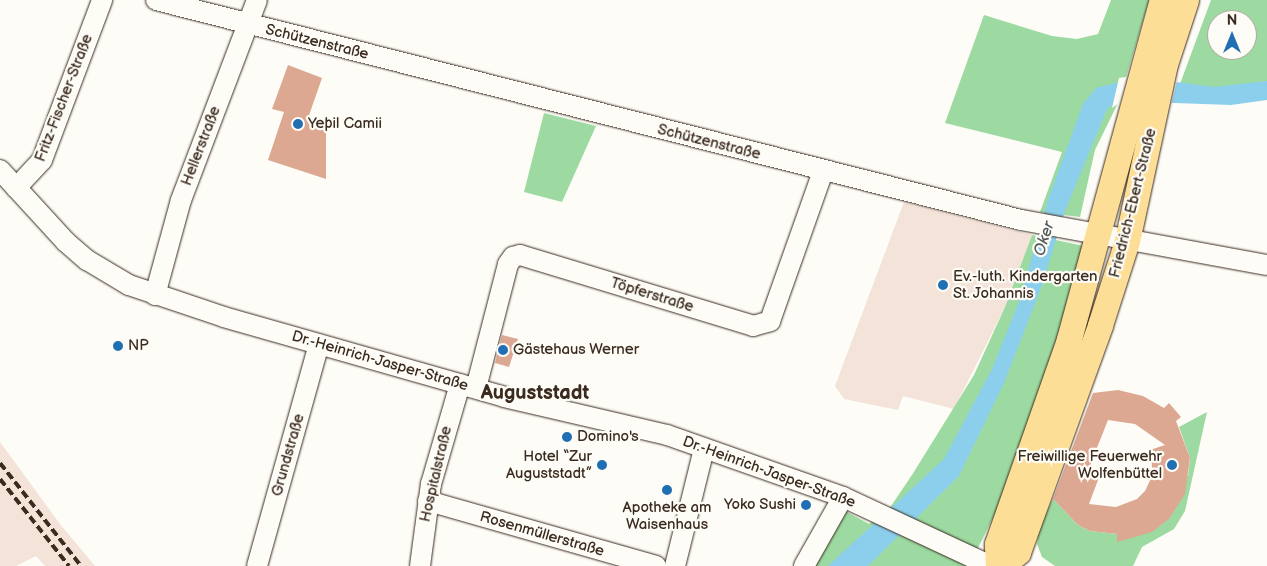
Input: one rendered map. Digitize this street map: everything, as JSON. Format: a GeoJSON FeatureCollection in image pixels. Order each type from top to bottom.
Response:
{"type":"FeatureCollection","features":[{"type":"Feature","properties":{"kind":"main road","name":"Friedrich-Ebert-Straße"},"geometry":{"type":"LineString","coordinates":[[1000,566],[1018,552],[1127,241],[1156,109],[1153,65],[1162,0]]}},
{"type":"Feature","properties":{"kind":"main road","name":"Friedrich-Ebert-Straße"},"geometry":{"type":"LineString","coordinates":[[1000,566],[997,544],[1031,454],[1100,236],[1130,109],[1186,0]]}},
{"type":"Feature","properties":{"kind":"street","name":"Fritz-Fischer-Straße"},"geometry":{"type":"LineString","coordinates":[[16,188],[42,160],[102,0]]}},
{"type":"Feature","properties":{"kind":"street","name":"Schützenstraße"},"geometry":{"type":"LineString","coordinates":[[156,0],[1021,220],[1066,230],[1267,265]]}},
{"type":"Feature","properties":{"kind":"street","name":"Hellerstraße"},"geometry":{"type":"LineString","coordinates":[[154,295],[181,200],[257,0]]}},
{"type":"Feature","properties":{"kind":"street","name":"Dr.-Heinrich-Jasper-Straße"},"geometry":{"type":"LineString","coordinates":[[0,170],[87,260],[154,295],[578,417],[623,423],[704,449],[843,498],[923,537],[991,566]]}},
{"type":"Feature","properties":{"kind":"street","name":"Töpferstraße"},"geometry":{"type":"LineString","coordinates":[[468,386],[508,264],[512,257],[520,255],[753,326],[770,321],[823,171]]}},
{"type":"Feature","properties":{"kind":"street","name":"Grundstraße"},"geometry":{"type":"LineString","coordinates":[[258,566],[319,344]]}},
{"type":"Feature","properties":{"kind":"street","name":"Hospitalstraße"},"geometry":{"type":"LineString","coordinates":[[420,566],[428,501],[468,386]]}},
{"type":"Feature","properties":{"kind":"street"},"geometry":{"type":"LineString","coordinates":[[675,566],[704,449]]}},
{"type":"Feature","properties":{"kind":"street"},"geometry":{"type":"LineString","coordinates":[[804,566],[843,498]]}},
{"type":"Feature","properties":{"kind":"street","name":"Rosenmüllerstraße"},"geometry":{"type":"LineString","coordinates":[[428,501],[656,566]]}},
{"type":"Feature","properties":{"kind":"shaded area","name":"Ev.-luth. Kindergarten St. Johannis"},"geometry":{"type":"Polygon","coordinates":[[[904,202],[1032,235],[1005,307],[954,409],[903,396],[898,410],[844,399],[835,386],[904,202]]]}},
{"type":"Feature","properties":{"kind":"shaded area"},"geometry":{"type":"Polygon","coordinates":[[[0,442],[60,524],[95,566],[45,566],[36,556],[16,566],[0,566],[0,442]]]}},
{"type":"Feature","properties":{"kind":"green space"},"geometry":{"type":"Polygon","coordinates":[[[1111,0],[1149,0],[1119,101],[1095,150],[1080,217],[1040,212],[1062,152],[945,123],[984,15],[1052,36],[1077,39],[1098,34],[1111,0]]]}},
{"type":"Feature","properties":{"kind":"green space"},"geometry":{"type":"Polygon","coordinates":[[[1211,0],[1267,0],[1267,88],[1177,92],[1207,11],[1207,60],[1257,60],[1257,10],[1207,10],[1211,0]]]}},
{"type":"Feature","properties":{"kind":"green space"},"geometry":{"type":"Polygon","coordinates":[[[544,113],[596,126],[562,202],[524,192],[544,113]]]}},
{"type":"Feature","properties":{"kind":"green space"},"geometry":{"type":"Polygon","coordinates":[[[1032,235],[1084,246],[1086,260],[1010,484],[969,566],[804,566],[838,507],[869,524],[889,509],[974,375],[1005,307],[1032,235]]]}},
{"type":"Feature","properties":{"kind":"green space"},"geometry":{"type":"Polygon","coordinates":[[[1207,412],[1185,511],[1174,529],[1142,547],[1133,566],[1055,566],[1042,557],[1037,544],[1039,528],[1053,499],[1078,525],[1090,531],[1117,534],[1118,541],[1152,531],[1183,475],[1188,476],[1190,458],[1179,427],[1207,412]]]}},
{"type":"Feature","properties":{"kind":"water","name":"Oker"},"geometry":{"type":"Polygon","coordinates":[[[1138,77],[1214,87],[1267,81],[1267,100],[1231,105],[1119,101],[1107,109],[1065,211],[1041,288],[1004,383],[959,476],[868,566],[828,566],[944,459],[992,369],[1019,302],[1049,197],[1083,104],[1096,88],[1138,77]]]}},
{"type":"Feature","properties":{"kind":"pier"},"geometry":{"type":"Polygon","coordinates":[[[1139,75],[1177,81],[1171,106],[1119,103],[1112,108],[1119,78],[1139,75]]]}},
{"type":"Feature","properties":{"kind":"building","name":"Yeþil Camii"},"geometry":{"type":"Polygon","coordinates":[[[288,65],[322,78],[307,121],[326,127],[326,179],[268,160],[284,112],[272,109],[288,65]]]}},
{"type":"Feature","properties":{"kind":"building","name":"Gästehaus Werner"},"geometry":{"type":"Polygon","coordinates":[[[502,335],[518,339],[509,367],[495,363],[502,335]]]}},
{"type":"Feature","properties":{"kind":"building","name":"Freiwillige Feuerwehr Wolfenbüttel"},"geometry":{"type":"Polygon","coordinates":[[[1118,390],[1143,396],[1164,408],[1169,403],[1181,417],[1176,421],[1190,458],[1185,494],[1169,519],[1152,532],[1117,542],[1117,534],[1090,531],[1078,525],[1053,499],[1093,393],[1118,390]],[[1108,420],[1089,468],[1101,472],[1089,504],[1116,507],[1137,499],[1145,491],[1153,474],[1150,450],[1165,445],[1135,424],[1108,420]]]}},
{"type":"Feature","properties":{"kind":"railway"},"geometry":{"type":"LineString","coordinates":[[0,463],[81,566]]}},
{"type":"Feature","properties":{"kind":"railway"},"geometry":{"type":"LineString","coordinates":[[0,479],[69,566]]}},
{"type":"Feature","properties":{"kind":"place","name":"Yeþil Camii"},"geometry":{"type":"Point","coordinates":[298,124]}},
{"type":"Feature","properties":{"kind":"place","name":"Ev.-luth. Kindergarten St. Johannis"},"geometry":{"type":"Point","coordinates":[943,285]}},
{"type":"Feature","properties":{"kind":"place","name":"NP"},"geometry":{"type":"Point","coordinates":[118,346]}},
{"type":"Feature","properties":{"kind":"place","name":"Gästehaus Werner"},"geometry":{"type":"Point","coordinates":[503,350]}},
{"type":"Feature","properties":{"kind":"place","name":"Domino's"},"geometry":{"type":"Point","coordinates":[567,437]}},
{"type":"Feature","properties":{"kind":"place","name":"Hotel “Zur Auguststadt”"},"geometry":{"type":"Point","coordinates":[602,465]}},
{"type":"Feature","properties":{"kind":"place","name":"Freiwillige Feuerwehr Wolfenbüttel"},"geometry":{"type":"Point","coordinates":[1172,465]}},
{"type":"Feature","properties":{"kind":"place","name":"Apotheke am Waisenhaus"},"geometry":{"type":"Point","coordinates":[667,490]}},
{"type":"Feature","properties":{"kind":"place","name":"Yoko Sushi"},"geometry":{"type":"Point","coordinates":[806,505]}},
{"type":"Feature","properties":{"kind":"district","name":"Auguststadt"},"geometry":{"type":"Point","coordinates":[535,393]}}]}
